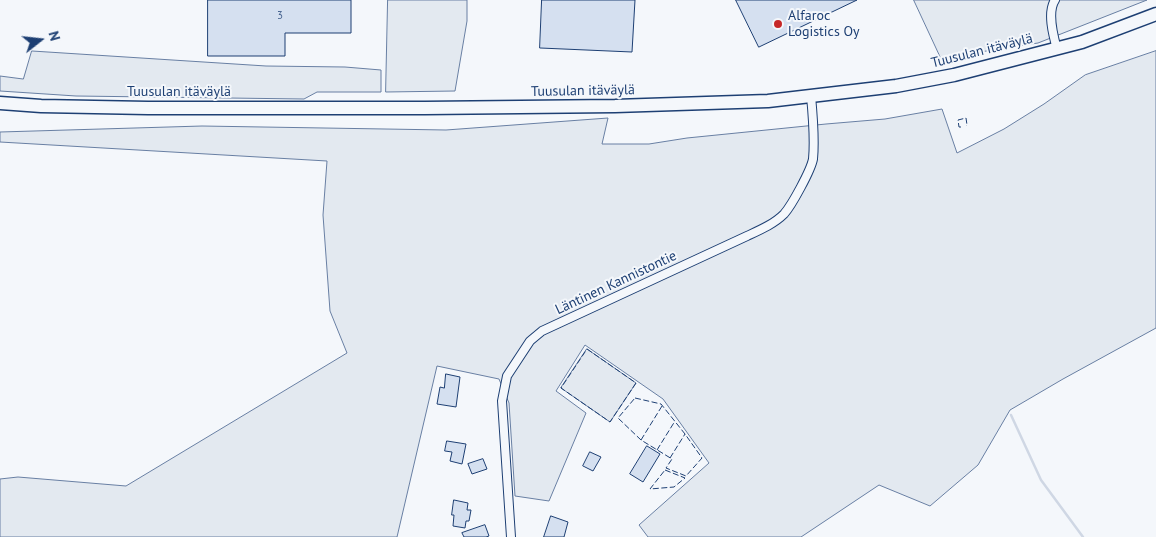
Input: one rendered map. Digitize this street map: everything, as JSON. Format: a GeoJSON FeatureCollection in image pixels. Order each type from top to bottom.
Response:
{"type":"FeatureCollection","features":[{"type":"Feature","properties":{"kind":"main road","name":"Tuusulan itäväylä"},"geometry":{"type":"LineString","coordinates":[[0,103],[41,106],[148,108],[425,108],[615,106],[743,102],[896,86],[954,74],[1082,42],[1156,14]]}},
{"type":"Feature","properties":{"kind":"street"},"geometry":{"type":"LineString","coordinates":[[1055,0],[1052,4],[1052,29],[1057,49]]}},
{"type":"Feature","properties":{"kind":"street","name":"Läntinen Kannistontie"},"geometry":{"type":"LineString","coordinates":[[510,537],[502,401],[507,376],[530,341],[542,331],[747,236],[769,225],[784,214],[796,196],[813,161],[811,96]]}},
{"type":"Feature","properties":{"kind":"shaded area"},"geometry":{"type":"Polygon","coordinates":[[[388,0],[467,0],[467,21],[455,91],[386,92],[388,0]]]}},
{"type":"Feature","properties":{"kind":"shaded area"},"geometry":{"type":"Polygon","coordinates":[[[914,0],[1147,0],[1038,43],[941,58],[914,0]]]}},
{"type":"Feature","properties":{"kind":"shaded area"},"geometry":{"type":"Polygon","coordinates":[[[32,51],[266,66],[345,67],[381,70],[381,92],[317,92],[304,99],[76,96],[0,91],[0,76],[23,79],[32,51]]]}},
{"type":"Feature","properties":{"kind":"shaded area"},"geometry":{"type":"Polygon","coordinates":[[[1156,51],[1156,328],[1010,410],[978,465],[930,506],[879,485],[801,537],[648,537],[639,525],[709,463],[663,399],[585,345],[556,391],[586,413],[549,501],[515,496],[509,403],[499,379],[437,366],[397,537],[0,537],[0,479],[18,477],[126,486],[347,353],[330,311],[323,215],[327,161],[0,142],[0,132],[202,126],[446,130],[608,118],[602,144],[649,144],[687,138],[885,119],[942,109],[957,153],[1004,129],[1085,75],[1156,51]]]}},
{"type":"Feature","properties":{"kind":"shaded area"},"geometry":{"type":"Polygon","coordinates":[[[587,349],[636,383],[610,422],[561,388],[587,349]]]}},
{"type":"Feature","properties":{"kind":"building"},"geometry":{"type":"Polygon","coordinates":[[[208,0],[351,0],[351,33],[285,33],[285,56],[208,56],[208,0]]]}},
{"type":"Feature","properties":{"kind":"building"},"geometry":{"type":"Polygon","coordinates":[[[542,0],[635,0],[632,52],[540,48],[542,0]]]}},
{"type":"Feature","properties":{"kind":"building","name":"Alfaroc Logistics Oy"},"geometry":{"type":"Polygon","coordinates":[[[736,0],[857,0],[759,47],[736,0]]]}},
{"type":"Feature","properties":{"kind":"building"},"geometry":{"type":"Polygon","coordinates":[[[446,374],[460,377],[456,407],[437,404],[440,387],[444,388],[446,374]]]}},
{"type":"Feature","properties":{"kind":"building"},"geometry":{"type":"Polygon","coordinates":[[[447,441],[466,444],[462,464],[450,461],[452,452],[445,451],[447,441]]]}},
{"type":"Feature","properties":{"kind":"building"},"geometry":{"type":"Polygon","coordinates":[[[647,446],[660,454],[643,482],[630,474],[647,446]]]}},
{"type":"Feature","properties":{"kind":"building"},"geometry":{"type":"Polygon","coordinates":[[[590,452],[601,457],[593,471],[583,466],[590,452]]]}},
{"type":"Feature","properties":{"kind":"building"},"geometry":{"type":"Polygon","coordinates":[[[483,459],[487,469],[472,474],[468,464],[483,459]]]}},
{"type":"Feature","properties":{"kind":"building"},"geometry":{"type":"Polygon","coordinates":[[[454,500],[468,503],[467,510],[471,510],[469,521],[466,521],[465,528],[453,526],[454,500]]]}},
{"type":"Feature","properties":{"kind":"building"},"geometry":{"type":"Polygon","coordinates":[[[551,516],[568,522],[564,537],[544,537],[551,516]]]}},
{"type":"Feature","properties":{"kind":"building"},"geometry":{"type":"Polygon","coordinates":[[[485,525],[489,536],[464,537],[462,533],[485,525]]]}},
{"type":"Feature","properties":{"kind":"waterway"},"geometry":{"type":"LineString","coordinates":[[1011,415],[1041,480],[1083,537]]}},
{"type":"Feature","properties":{"kind":"fence"},"geometry":{"type":"LineString","coordinates":[[961,127],[959,127],[958,120],[966,118],[966,126]]}},
{"type":"Feature","properties":{"kind":"fence"},"geometry":{"type":"LineString","coordinates":[[587,349],[636,383],[610,422],[561,388],[587,349]]}},
{"type":"Feature","properties":{"kind":"fence"},"geometry":{"type":"LineString","coordinates":[[635,398],[661,404],[702,458],[686,476],[666,468],[672,459],[641,440],[618,418],[635,398]]}},
{"type":"Feature","properties":{"kind":"fence"},"geometry":{"type":"LineString","coordinates":[[641,440],[662,406]]}},
{"type":"Feature","properties":{"kind":"fence"},"geometry":{"type":"LineString","coordinates":[[657,450],[675,421]]}},
{"type":"Feature","properties":{"kind":"fence"},"geometry":{"type":"LineString","coordinates":[[670,458],[685,434]]}},
{"type":"Feature","properties":{"kind":"fence"},"geometry":{"type":"LineString","coordinates":[[665,470],[685,478],[674,487],[650,489],[665,470]]}},
{"type":"Feature","properties":{"kind":"place","name":"Alfaroc Logistics Oy"},"geometry":{"type":"Point","coordinates":[778,24]}}]}
